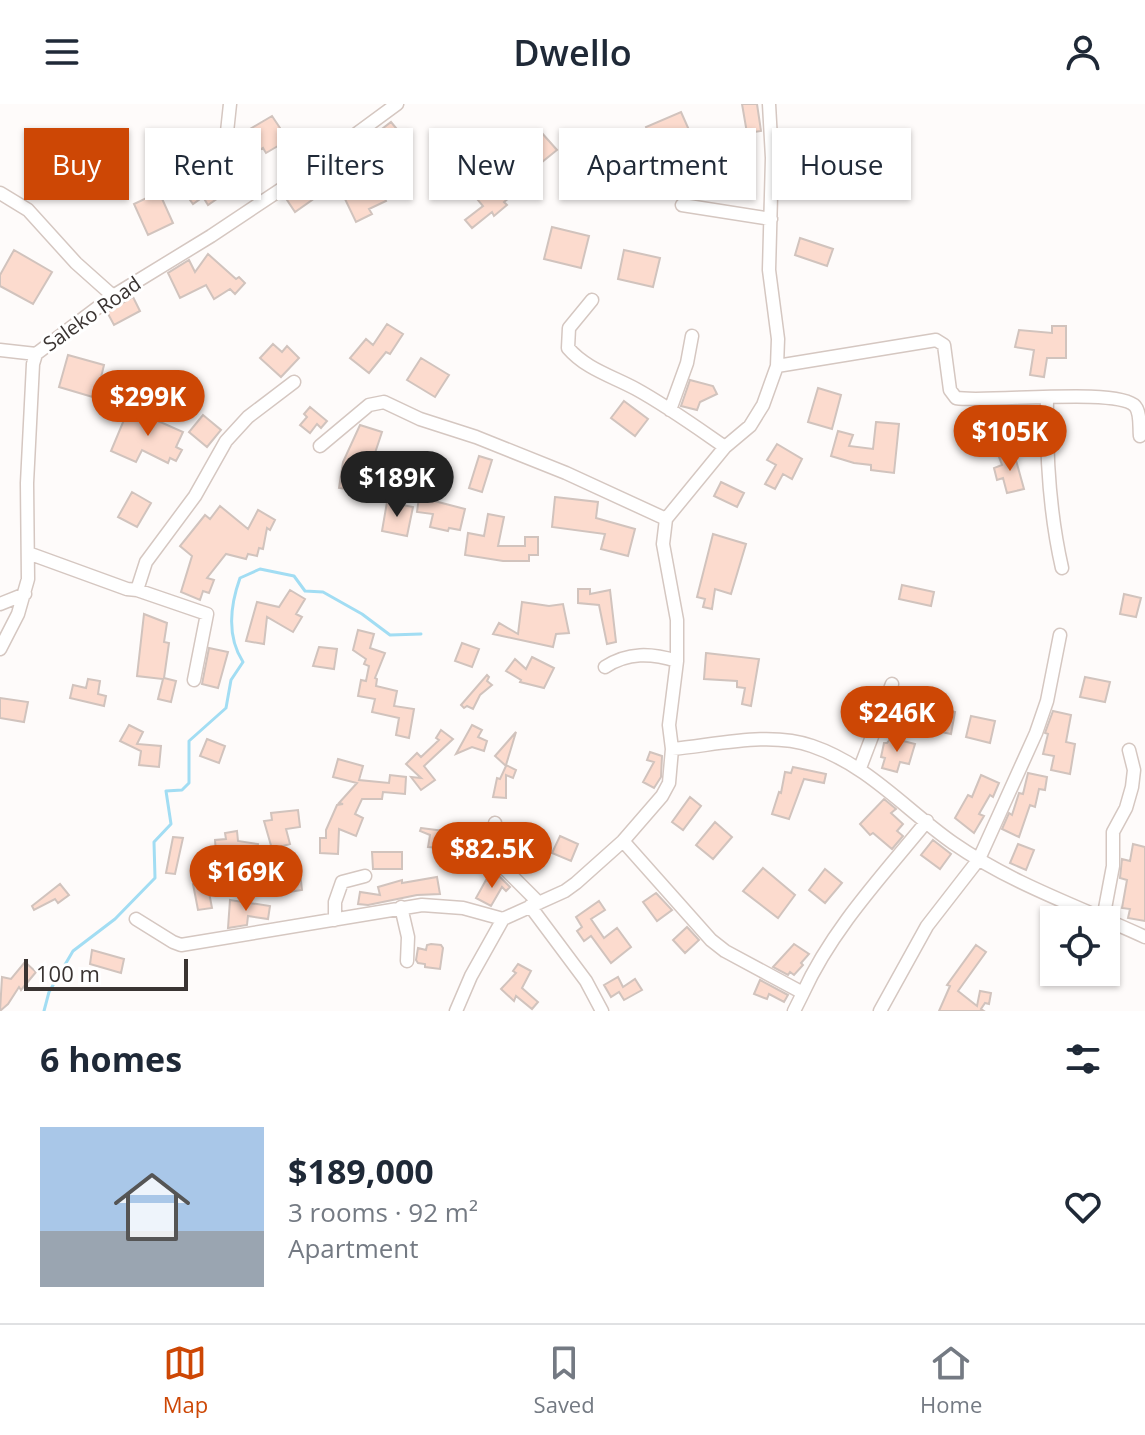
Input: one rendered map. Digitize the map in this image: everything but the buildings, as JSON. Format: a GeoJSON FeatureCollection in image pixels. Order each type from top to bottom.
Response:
{"type":"FeatureCollection","features":[{"type":"Feature","properties":{"kind":"street"},"geometry":{"type":"LineString","coordinates":[[227,128],[230,104]]}},
{"type":"Feature","properties":{"kind":"street","name":"Saleko Road"},"geometry":{"type":"LineString","coordinates":[[0,649],[12,629],[28,579],[27,483],[36,354],[113,296],[269,198],[397,104]]}},
{"type":"Feature","properties":{"kind":"street"},"geometry":{"type":"LineString","coordinates":[[456,1011],[471,976],[503,919],[565,891],[623,841],[669,783],[672,749],[669,725],[677,661],[677,620],[663,544],[666,519],[725,447],[750,426],[763,405],[777,366],[778,339],[769,270],[772,158],[769,104]]}},
{"type":"Feature","properties":{"kind":"street"},"geometry":{"type":"LineString","coordinates":[[0,193],[28,210],[76,263],[113,296]]}},
{"type":"Feature","properties":{"kind":"street"},"geometry":{"type":"LineString","coordinates":[[682,205],[771,219]]}},
{"type":"Feature","properties":{"kind":"street"},"geometry":{"type":"LineString","coordinates":[[592,300],[569,328],[568,348],[587,366],[635,388],[725,447]]}},
{"type":"Feature","properties":{"kind":"street"},"geometry":{"type":"LineString","coordinates":[[670,410],[687,363],[692,336]]}},
{"type":"Feature","properties":{"kind":"street"},"geometry":{"type":"LineString","coordinates":[[777,366],[936,340],[944,345],[950,390],[956,398],[1087,397],[1127,401],[1134,404],[1138,412],[1140,436]]}},
{"type":"Feature","properties":{"kind":"street"},"geometry":{"type":"LineString","coordinates":[[0,350],[36,354]]}},
{"type":"Feature","properties":{"kind":"street"},"geometry":{"type":"LineString","coordinates":[[137,590],[150,554],[195,496],[226,441],[248,417],[294,382]]}},
{"type":"Feature","properties":{"kind":"street"},"geometry":{"type":"LineString","coordinates":[[1047,398],[1048,485],[1062,568]]}},
{"type":"Feature","properties":{"kind":"street"},"geometry":{"type":"LineString","coordinates":[[320,446],[369,405],[384,402],[420,419],[476,437],[566,473],[666,519]]}},
{"type":"Feature","properties":{"kind":"street"},"geometry":{"type":"LineString","coordinates":[[28,553],[207,614],[194,680]]}},
{"type":"Feature","properties":{"kind":"street"},"geometry":{"type":"LineString","coordinates":[[0,604],[25,594]]}},
{"type":"Feature","properties":{"kind":"street"},"geometry":{"type":"LineString","coordinates":[[880,1011],[927,926],[979,859],[1036,733],[1047,701],[1060,635]]}},
{"type":"Feature","properties":{"kind":"street"},"geometry":{"type":"LineString","coordinates":[[605,667],[618,658],[631,655],[677,661]]}},
{"type":"Feature","properties":{"kind":"street"},"geometry":{"type":"LineString","coordinates":[[860,768],[892,684]]}},
{"type":"Feature","properties":{"kind":"street"},"geometry":{"type":"LineString","coordinates":[[672,749],[788,740],[812,746],[860,768],[952,842],[979,859],[1030,888],[1072,906]]}},
{"type":"Feature","properties":{"kind":"street"},"geometry":{"type":"LineString","coordinates":[[1105,906],[1113,866],[1113,832],[1126,808],[1132,787],[1134,770],[1129,750]]}},
{"type":"Feature","properties":{"kind":"street"},"geometry":{"type":"LineString","coordinates":[[794,1011],[815,968],[851,915],[927,821]]}},
{"type":"Feature","properties":{"kind":"street"},"geometry":{"type":"LineString","coordinates":[[495,823],[498,857],[502,866],[535,904],[602,1011]]}},
{"type":"Feature","properties":{"kind":"street"},"geometry":{"type":"LineString","coordinates":[[623,841],[711,940],[725,951],[803,993]]}},
{"type":"Feature","properties":{"kind":"street"},"geometry":{"type":"LineString","coordinates":[[335,920],[335,902],[342,882],[365,876]]}},
{"type":"Feature","properties":{"kind":"street"},"geometry":{"type":"LineString","coordinates":[[136,919],[181,945],[401,907],[442,905],[503,919]]}},
{"type":"Feature","properties":{"kind":"street"},"geometry":{"type":"LineString","coordinates":[[401,907],[408,937],[407,961]]}},
{"type":"Feature","properties":{"kind":"street"},"geometry":{"type":"LineString","coordinates":[[1120,926],[1145,937]]}},
{"type":"Feature","properties":{"kind":"waterway"},"geometry":{"type":"LineString","coordinates":[[44,1011],[49,992],[73,951],[115,919],[155,878],[154,842],[171,824],[166,791],[182,790],[189,783],[189,741],[226,708],[231,680],[243,662],[232,632],[234,599],[240,578],[260,569],[294,576],[305,591],[323,592],[362,614],[390,635],[421,634]]}}]}
